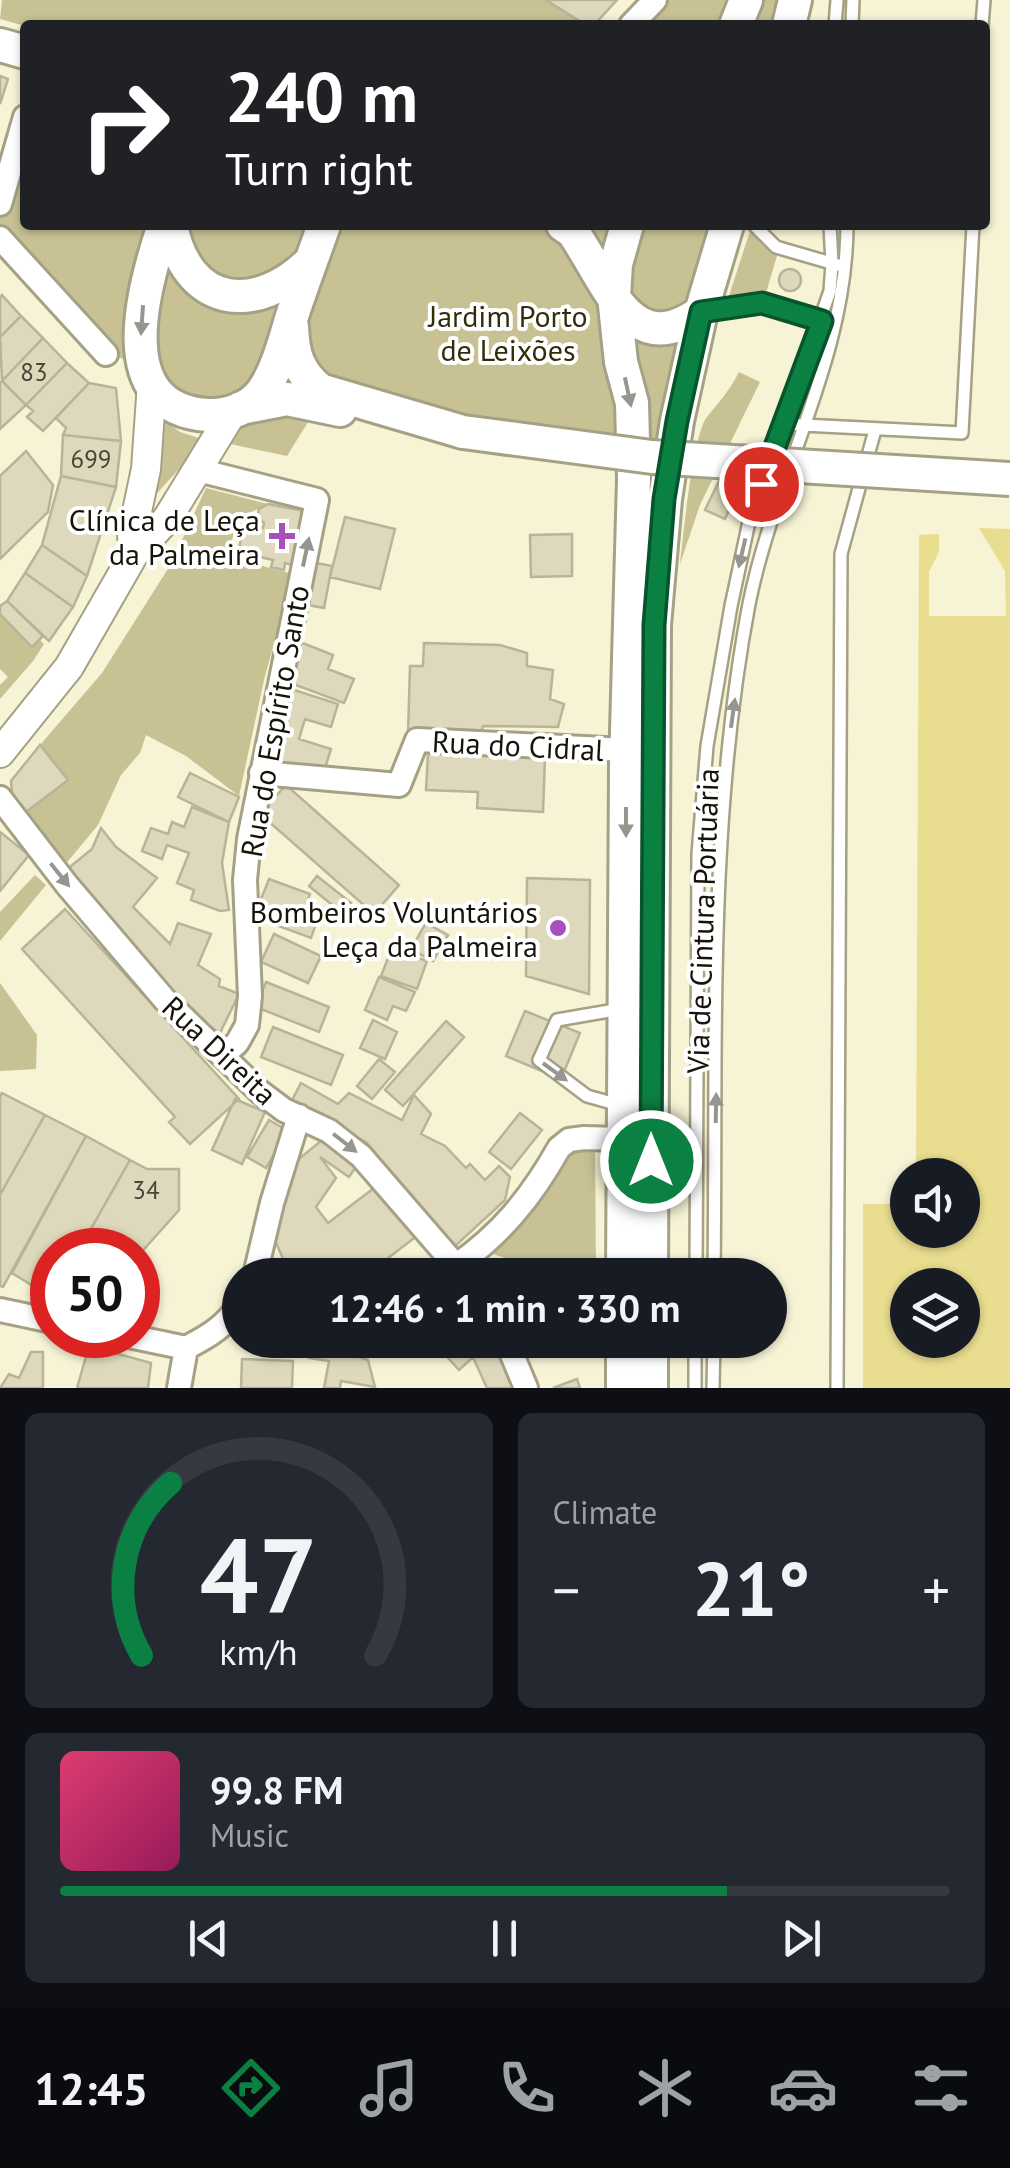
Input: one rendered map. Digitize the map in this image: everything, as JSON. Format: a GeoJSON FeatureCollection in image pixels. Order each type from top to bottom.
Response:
{"type":"FeatureCollection","features":[{"type":"Feature","properties":{"kind":"main road"},"geometry":{"type":"LineString","coordinates":[[166,230],[151,264],[141,322],[142,364],[167,404],[185,412],[213,416],[286,398],[423,428],[652,457],[1010,479]]}},
{"type":"Feature","properties":{"kind":"main road"},"geometry":{"type":"LineString","coordinates":[[170,230],[193,276],[219,294],[262,294],[298,274],[312,260]]}},
{"type":"Feature","properties":{"kind":"main road"},"geometry":{"type":"LineString","coordinates":[[237,411],[252,402],[269,379],[322,230]]}},
{"type":"Feature","properties":{"kind":"main road"},"geometry":{"type":"LineString","coordinates":[[570,230],[633,321],[659,331],[680,327],[701,312]]}},
{"type":"Feature","properties":{"kind":"main road"},"geometry":{"type":"LineString","coordinates":[[626,230],[616,264],[614,296],[621,362],[632,403],[639,750],[638,938],[650,1258]]}},
{"type":"Feature","properties":{"kind":"main road"},"geometry":{"type":"LineString","coordinates":[[639,750],[664,499],[701,312],[726,230]]}},
{"type":"Feature","properties":{"kind":"main road"},"geometry":{"type":"LineString","coordinates":[[293,312],[295,357],[304,374],[320,390],[463,432]]}},
{"type":"Feature","properties":{"kind":"main road"},"geometry":{"type":"LineString","coordinates":[[624,1258],[625,1008],[638,938]]}},
{"type":"Feature","properties":{"kind":"main road"},"geometry":{"type":"LineString","coordinates":[[628,1358],[637,1387]]}},
{"type":"Feature","properties":{"kind":"main road"},"geometry":{"type":"LineString","coordinates":[[637,1387],[646,1358]]}},
{"type":"Feature","properties":{"kind":"street"},"geometry":{"type":"LineString","coordinates":[[0,204],[20,134]]}},
{"type":"Feature","properties":{"kind":"street"},"geometry":{"type":"LineString","coordinates":[[0,238],[106,354]]}},
{"type":"Feature","properties":{"kind":"street"},"geometry":{"type":"LineString","coordinates":[[134,554],[132,535],[146,469],[152,383]]}},
{"type":"Feature","properties":{"kind":"street"},"geometry":{"type":"LineString","coordinates":[[0,753],[69,667],[134,554],[167,519],[237,411]]}},
{"type":"Feature","properties":{"kind":"street","name":"Rua do Espírito Santo"},"geometry":{"type":"LineString","coordinates":[[198,470],[317,500],[291,640],[260,773],[246,880],[250,996],[246,1025],[236,1043],[223,1055]]}},
{"type":"Feature","properties":{"kind":"street","name":"Rua do Cidral"},"geometry":{"type":"LineString","coordinates":[[260,773],[399,785],[417,740],[639,750]]}},
{"type":"Feature","properties":{"kind":"street","name":"Rua Direita"},"geometry":{"type":"LineString","coordinates":[[0,798],[67,885],[165,1000],[260,1092],[329,1131],[361,1156],[449,1258]]}},
{"type":"Feature","properties":{"kind":"street"},"geometry":{"type":"LineString","coordinates":[[259,1258],[272,1202],[300,1116]]}},
{"type":"Feature","properties":{"kind":"street"},"geometry":{"type":"LineString","coordinates":[[472,1258],[514,1216],[559,1148],[569,1140],[624,1123]]}},
{"type":"Feature","properties":{"kind":"street"},"geometry":{"type":"LineString","coordinates":[[0,1310],[30,1316]]}},
{"type":"Feature","properties":{"kind":"street"},"geometry":{"type":"LineString","coordinates":[[160,1343],[186,1348],[222,1326]]}},
{"type":"Feature","properties":{"kind":"street"},"geometry":{"type":"LineString","coordinates":[[179,1388],[186,1348]]}},
{"type":"Feature","properties":{"kind":"street"},"geometry":{"type":"LineString","coordinates":[[514,1358],[526,1388]]}},
{"type":"Feature","properties":{"kind":"lane"},"geometry":{"type":"LineString","coordinates":[[759,230],[776,248],[847,267]]}},
{"type":"Feature","properties":{"kind":"lane","name":"Via de Cintura Portuária"},"geometry":{"type":"LineString","coordinates":[[696,1258],[698,854],[707,746],[730,606],[750,517],[830,291],[830,230]]}},
{"type":"Feature","properties":{"kind":"lane","name":"Via de Cintura Portuária"},"geometry":{"type":"LineString","coordinates":[[714,1258],[718,855],[729,744],[749,604],[769,519],[837,325],[847,267],[847,230]]}},
{"type":"Feature","properties":{"kind":"lane"},"geometry":{"type":"LineString","coordinates":[[782,424],[962,433],[973,230]]}},
{"type":"Feature","properties":{"kind":"lane"},"geometry":{"type":"LineString","coordinates":[[701,312],[762,303],[837,325]]}},
{"type":"Feature","properties":{"kind":"lane"},"geometry":{"type":"LineString","coordinates":[[837,1388],[842,554],[875,430]]}},
{"type":"Feature","properties":{"kind":"lane"},"geometry":{"type":"LineString","coordinates":[[624,1123],[539,1060],[558,1020],[625,1008]]}},
{"type":"Feature","properties":{"kind":"lane"},"geometry":{"type":"LineString","coordinates":[[695,1388],[696,1358]]}},
{"type":"Feature","properties":{"kind":"lane"},"geometry":{"type":"LineString","coordinates":[[713,1388],[714,1358]]}},
{"type":"Feature","properties":{"kind":"green space"},"geometry":{"type":"Polygon","coordinates":[[[2,0],[546,0],[578,20],[20,20],[20,25],[0,19],[2,0]]]}},
{"type":"Feature","properties":{"kind":"green space"},"geometry":{"type":"Polygon","coordinates":[[[655,0],[795,0],[790,20],[636,20],[655,0]]]}},
{"type":"Feature","properties":{"kind":"green space","name":"Jardim Porto de Leixões"},"geometry":{"type":"Polygon","coordinates":[[[20,134],[20,230],[726,230],[654,625],[633,455],[463,432],[303,375],[269,379],[213,416],[142,364],[106,354],[0,238],[0,204],[20,134]]]}},
{"type":"Feature","properties":{"kind":"green space"},"geometry":{"type":"Polygon","coordinates":[[[750,230],[758,230],[779,249],[763,303],[725,308],[750,230]]]}},
{"type":"Feature","properties":{"kind":"green space"},"geometry":{"type":"Polygon","coordinates":[[[739,372],[760,382],[700,505],[680,564],[697,443],[707,417],[739,372]]]}},
{"type":"Feature","properties":{"kind":"green space"},"geometry":{"type":"Polygon","coordinates":[[[313,414],[287,456],[226,443],[245,417],[313,414]]]}},
{"type":"Feature","properties":{"kind":"green space"},"geometry":{"type":"Polygon","coordinates":[[[156,415],[180,432],[205,440],[152,499],[156,415]]]}},
{"type":"Feature","properties":{"kind":"green space"},"geometry":{"type":"Polygon","coordinates":[[[206,488],[268,504],[237,519],[228,557],[293,574],[264,680],[239,796],[186,756],[146,735],[140,753],[121,775],[98,825],[64,866],[22,815],[67,780],[40,745],[102,673],[171,564],[206,488]]]}},
{"type":"Feature","properties":{"kind":"green space"},"geometry":{"type":"Polygon","coordinates":[[[0,614],[32,647],[40,640],[44,644],[0,699],[0,685],[8,677],[0,669],[0,614]]]}},
{"type":"Feature","properties":{"kind":"green space"},"geometry":{"type":"Polygon","coordinates":[[[35,875],[46,885],[0,941],[0,912],[35,875]]]}},
{"type":"Feature","properties":{"kind":"green space"},"geometry":{"type":"Polygon","coordinates":[[[0,983],[37,1035],[36,1069],[0,1071],[0,983]]]}},
{"type":"Feature","properties":{"kind":"green space"},"geometry":{"type":"Polygon","coordinates":[[[595,1147],[596,1258],[505,1258],[493,1254],[568,1153],[595,1147]]]}},
{"type":"Feature","properties":{"kind":"shaded area"},"geometry":{"type":"Polygon","coordinates":[[[979,528],[1010,529],[1010,1388],[863,1388],[863,1204],[890,1204],[890,1248],[980,1248],[980,1158],[916,1158],[919,535],[939,534],[939,552],[929,572],[929,616],[1006,616],[1005,571],[979,528]]]}},
{"type":"Feature","properties":{"kind":"building"},"geometry":{"type":"Polygon","coordinates":[[[546,0],[617,0],[599,20],[578,20],[546,0]]]}},
{"type":"Feature","properties":{"kind":"building"},"geometry":{"type":"Polygon","coordinates":[[[0,76],[8,79],[0,104],[0,76]]]}},
{"type":"Feature","properties":{"kind":"building"},"geometry":{"type":"Polygon","coordinates":[[[790,269],[798,272],[798,288],[790,291],[782,288],[779,280],[782,272],[790,269]]]}},
{"type":"Feature","properties":{"kind":"building"},"geometry":{"type":"Polygon","coordinates":[[[2,295],[21,316],[0,337],[0,298],[2,295]]]}},
{"type":"Feature","properties":{"kind":"building"},"geometry":{"type":"Polygon","coordinates":[[[21,316],[43,338],[2,381],[0,337],[21,316]]]}},
{"type":"Feature","properties":{"kind":"building"},"geometry":{"type":"Polygon","coordinates":[[[43,338],[67,363],[26,405],[2,381],[43,338]]]}},
{"type":"Feature","properties":{"kind":"building"},"geometry":{"type":"Polygon","coordinates":[[[67,363],[89,383],[43,431],[27,417],[33,411],[26,405],[67,363]]]}},
{"type":"Feature","properties":{"kind":"building"},"geometry":{"type":"Polygon","coordinates":[[[0,383],[26,405],[0,429],[0,383]]]}},
{"type":"Feature","properties":{"kind":"building"},"geometry":{"type":"Polygon","coordinates":[[[89,383],[116,388],[121,441],[63,435],[66,428],[56,418],[89,383]]]}},
{"type":"Feature","properties":{"kind":"building"},"geometry":{"type":"Polygon","coordinates":[[[63,435],[121,441],[116,487],[61,476],[63,435]]]}},
{"type":"Feature","properties":{"kind":"building"},"geometry":{"type":"Polygon","coordinates":[[[26,451],[53,485],[48,512],[0,559],[0,476],[26,451]]]}},
{"type":"Feature","properties":{"kind":"building"},"geometry":{"type":"Polygon","coordinates":[[[61,476],[116,487],[87,576],[42,545],[61,476]]]}},
{"type":"Feature","properties":{"kind":"building"},"geometry":{"type":"Polygon","coordinates":[[[720,479],[739,488],[725,519],[705,510],[720,479]]]}},
{"type":"Feature","properties":{"kind":"building"},"geometry":{"type":"Polygon","coordinates":[[[268,504],[309,512],[296,566],[285,563],[284,570],[271,567],[273,560],[238,552],[245,523],[263,528],[264,523],[257,517],[259,509],[268,504]]]}},
{"type":"Feature","properties":{"kind":"building"},"geometry":{"type":"Polygon","coordinates":[[[345,517],[395,529],[380,589],[330,577],[345,517]]]}},
{"type":"Feature","properties":{"kind":"building"},"geometry":{"type":"Polygon","coordinates":[[[572,534],[572,576],[531,577],[530,535],[572,534]]]}},
{"type":"Feature","properties":{"kind":"building"},"geometry":{"type":"Polygon","coordinates":[[[42,545],[87,576],[73,607],[25,573],[42,545]]]}},
{"type":"Feature","properties":{"kind":"building"},"geometry":{"type":"Polygon","coordinates":[[[311,562],[332,566],[324,608],[302,604],[311,562]]]}},
{"type":"Feature","properties":{"kind":"building"},"geometry":{"type":"Polygon","coordinates":[[[25,573],[73,607],[49,641],[7,601],[25,573]]]}},
{"type":"Feature","properties":{"kind":"building"},"geometry":{"type":"Polygon","coordinates":[[[7,601],[43,636],[32,647],[0,614],[0,606],[7,601]]]}},
{"type":"Feature","properties":{"kind":"building"},"geometry":{"type":"Polygon","coordinates":[[[300,642],[333,655],[328,669],[354,679],[344,703],[285,681],[300,642]]]}},
{"type":"Feature","properties":{"kind":"building"},"geometry":{"type":"Polygon","coordinates":[[[424,643],[500,645],[527,653],[527,666],[553,670],[550,699],[564,704],[558,727],[483,726],[481,734],[408,733],[410,666],[423,666],[424,643]]]}},
{"type":"Feature","properties":{"kind":"building"},"geometry":{"type":"Polygon","coordinates":[[[291,689],[338,704],[331,727],[305,719],[299,739],[331,749],[322,778],[268,762],[291,689]]]}},
{"type":"Feature","properties":{"kind":"building"},"geometry":{"type":"Polygon","coordinates":[[[40,745],[68,780],[22,815],[12,794],[11,781],[40,745]]]}},
{"type":"Feature","properties":{"kind":"building"},"geometry":{"type":"Polygon","coordinates":[[[428,753],[545,758],[543,812],[477,808],[478,792],[426,790],[428,753]]]}},
{"type":"Feature","properties":{"kind":"building"},"geometry":{"type":"Polygon","coordinates":[[[190,773],[239,797],[229,822],[178,797],[190,773]]]}},
{"type":"Feature","properties":{"kind":"building"},"geometry":{"type":"Polygon","coordinates":[[[286,785],[399,885],[374,914],[260,814],[286,785]]]}},
{"type":"Feature","properties":{"kind":"building"},"geometry":{"type":"Polygon","coordinates":[[[192,807],[229,822],[222,863],[229,910],[220,911],[191,900],[194,890],[177,883],[189,853],[167,845],[162,859],[142,851],[151,828],[168,834],[172,822],[184,827],[192,807]]]}},
{"type":"Feature","properties":{"kind":"building"},"geometry":{"type":"Polygon","coordinates":[[[101,828],[116,847],[157,878],[133,907],[170,944],[178,923],[211,934],[198,965],[220,979],[219,986],[239,994],[220,1033],[171,1002],[65,871],[92,849],[101,828]]]}},
{"type":"Feature","properties":{"kind":"building"},"geometry":{"type":"Polygon","coordinates":[[[0,832],[29,855],[0,891],[0,832]]]}},
{"type":"Feature","properties":{"kind":"building"},"geometry":{"type":"Polygon","coordinates":[[[317,876],[351,903],[342,913],[309,886],[317,876]]]}},
{"type":"Feature","properties":{"kind":"building","name":"Bombeiros Voluntários Leça da Palmeira"},"geometry":{"type":"Polygon","coordinates":[[[527,878],[590,880],[589,994],[526,976],[527,878]]]}},
{"type":"Feature","properties":{"kind":"building"},"geometry":{"type":"Polygon","coordinates":[[[269,879],[310,894],[307,902],[322,907],[311,938],[254,917],[269,879]]]}},
{"type":"Feature","properties":{"kind":"building"},"geometry":{"type":"Polygon","coordinates":[[[65,909],[239,1099],[190,1144],[169,1122],[175,1117],[22,949],[65,909]]]}},
{"type":"Feature","properties":{"kind":"building"},"geometry":{"type":"Polygon","coordinates":[[[426,923],[448,935],[433,961],[411,949],[426,923]]]}},
{"type":"Feature","properties":{"kind":"building"},"geometry":{"type":"Polygon","coordinates":[[[274,934],[321,956],[308,983],[261,962],[274,934]]]}},
{"type":"Feature","properties":{"kind":"building"},"geometry":{"type":"Polygon","coordinates":[[[392,948],[427,961],[417,989],[381,976],[392,948]]]}},
{"type":"Feature","properties":{"kind":"building"},"geometry":{"type":"Polygon","coordinates":[[[379,977],[415,992],[406,1011],[393,1006],[387,1020],[365,1010],[379,977]]]}},
{"type":"Feature","properties":{"kind":"building"},"geometry":{"type":"Polygon","coordinates":[[[266,982],[329,1007],[319,1032],[256,1007],[266,982]]]}},
{"type":"Feature","properties":{"kind":"building"},"geometry":{"type":"Polygon","coordinates":[[[525,1011],[580,1033],[561,1079],[506,1056],[525,1011]]]}},
{"type":"Feature","properties":{"kind":"building"},"geometry":{"type":"Polygon","coordinates":[[[373,1020],[397,1032],[385,1059],[360,1048],[373,1020]]]}},
{"type":"Feature","properties":{"kind":"building"},"geometry":{"type":"Polygon","coordinates":[[[446,1021],[464,1037],[403,1106],[385,1090],[446,1021]]]}},
{"type":"Feature","properties":{"kind":"building"},"geometry":{"type":"Polygon","coordinates":[[[273,1027],[343,1055],[331,1085],[261,1057],[273,1027]]]}},
{"type":"Feature","properties":{"kind":"building"},"geometry":{"type":"Polygon","coordinates":[[[379,1059],[395,1072],[372,1099],[357,1086],[379,1059]]]}},
{"type":"Feature","properties":{"kind":"building"},"geometry":{"type":"Polygon","coordinates":[[[301,1083],[338,1104],[349,1093],[402,1120],[414,1095],[431,1114],[421,1134],[445,1146],[466,1168],[470,1164],[485,1180],[499,1166],[510,1177],[505,1200],[452,1249],[366,1142],[290,1104],[301,1083]]]}},
{"type":"Feature","properties":{"kind":"building"},"geometry":{"type":"Polygon","coordinates":[[[2,1093],[45,1115],[0,1195],[0,1097],[2,1093]]]}},
{"type":"Feature","properties":{"kind":"building"},"geometry":{"type":"Polygon","coordinates":[[[235,1099],[265,1112],[242,1164],[212,1150],[235,1099]]]}},
{"type":"Feature","properties":{"kind":"building"},"geometry":{"type":"Polygon","coordinates":[[[520,1113],[542,1130],[511,1169],[489,1152],[520,1113]]]}},
{"type":"Feature","properties":{"kind":"building"},"geometry":{"type":"Polygon","coordinates":[[[45,1115],[86,1136],[35,1228],[30,1228],[30,1238],[3,1287],[0,1195],[45,1115]]]}},
{"type":"Feature","properties":{"kind":"building"},"geometry":{"type":"Polygon","coordinates":[[[269,1120],[288,1131],[266,1168],[247,1157],[269,1120]]]}},
{"type":"Feature","properties":{"kind":"building"},"geometry":{"type":"Polygon","coordinates":[[[86,1136],[130,1160],[91,1228],[36,1228],[86,1136]]]}},
{"type":"Feature","properties":{"kind":"building"},"geometry":{"type":"Polygon","coordinates":[[[322,1140],[357,1165],[349,1177],[320,1157],[336,1178],[316,1207],[328,1223],[374,1188],[385,1202],[390,1199],[418,1235],[388,1258],[283,1258],[271,1231],[294,1163],[322,1140]]]}},
{"type":"Feature","properties":{"kind":"building"},"geometry":{"type":"Polygon","coordinates":[[[130,1160],[147,1169],[179,1169],[179,1210],[160,1231],[160,1228],[91,1228],[130,1160]]]}},
{"type":"Feature","properties":{"kind":"building"},"geometry":{"type":"Polygon","coordinates":[[[30,1240],[30,1284],[12,1273],[30,1240]]]}},
{"type":"Feature","properties":{"kind":"building"},"geometry":{"type":"Polygon","coordinates":[[[30,1354],[30,1358],[43,1358],[43,1388],[0,1388],[9,1374],[19,1378],[30,1354]]]}},
{"type":"Feature","properties":{"kind":"building"},"geometry":{"type":"Polygon","coordinates":[[[86,1358],[133,1358],[151,1363],[148,1388],[77,1388],[86,1358]]]}},
{"type":"Feature","properties":{"kind":"building"},"geometry":{"type":"Polygon","coordinates":[[[309,1358],[368,1360],[375,1387],[341,1381],[340,1388],[324,1388],[329,1361],[309,1358]]]}},
{"type":"Feature","properties":{"kind":"building"},"geometry":{"type":"Polygon","coordinates":[[[448,1358],[472,1358],[459,1370],[448,1358]]]}},
{"type":"Feature","properties":{"kind":"building"},"geometry":{"type":"Polygon","coordinates":[[[473,1358],[503,1358],[516,1388],[487,1388],[473,1358]]]}},
{"type":"Feature","properties":{"kind":"building"},"geometry":{"type":"Polygon","coordinates":[[[242,1359],[293,1361],[292,1388],[241,1388],[242,1359]]]}},
{"type":"Feature","properties":{"kind":"building"},"geometry":{"type":"Polygon","coordinates":[[[577,1379],[580,1388],[553,1388],[577,1379]]]}},
{"type":"Feature","properties":{"kind":"place","name":"Clínica de Leça da Palmeira"},"geometry":{"type":"Point","coordinates":[282,536]}},
{"type":"Feature","properties":{"kind":"place","name":"Bombeiros Voluntários Leça da Palmeira"},"geometry":{"type":"Point","coordinates":[558,928]}},
{"type":"Feature","properties":{"kind":"route"},"geometry":{"type":"LineString","coordinates":[[651,1161],[654,625],[664,499],[701,312],[762,303],[822,321],[761,484]]}}]}
